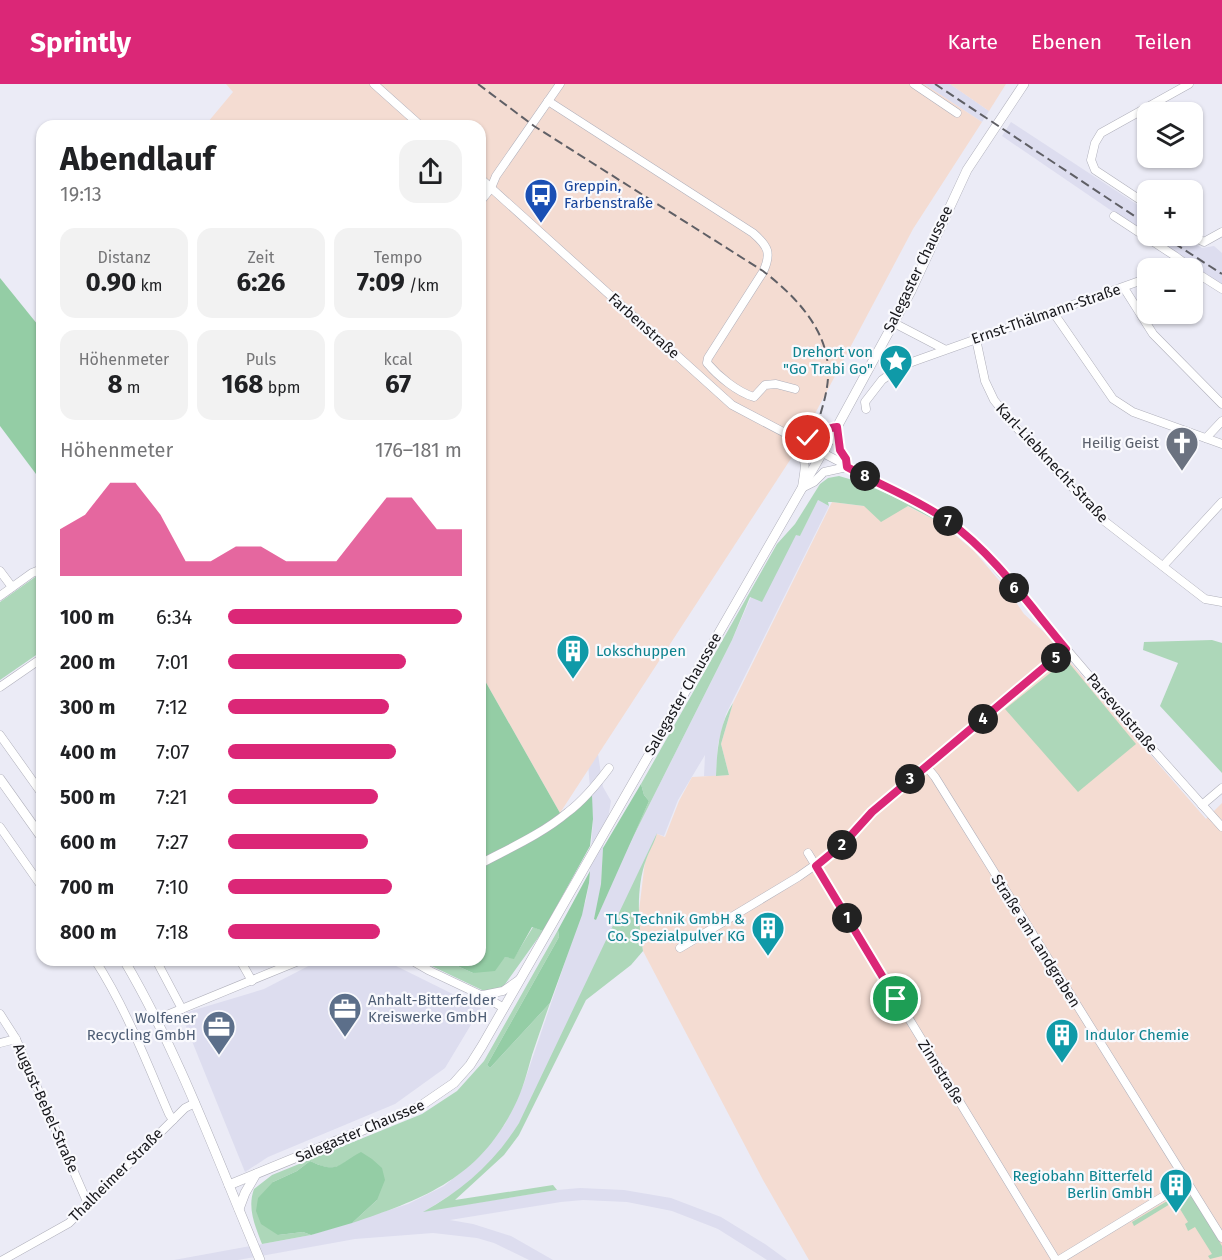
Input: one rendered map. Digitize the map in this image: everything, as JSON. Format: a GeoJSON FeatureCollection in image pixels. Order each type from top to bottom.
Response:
{"type":"FeatureCollection","features":[{"type":"Feature","properties":{"kind":"main road","name":"Salegaster Chaussee"},"geometry":{"type":"LineString","coordinates":[[229,1185],[410,1111],[454,1083],[470,1065],[555,921],[837,427],[911,291],[963,177],[1024,84]]}},
{"type":"Feature","properties":{"kind":"main road"},"geometry":{"type":"LineString","coordinates":[[0,779],[36,830]]}},
{"type":"Feature","properties":{"kind":"main road"},"geometry":{"type":"LineString","coordinates":[[127,966],[159,1024],[195,1103],[260,1260]]}},
{"type":"Feature","properties":{"kind":"main road"},"geometry":{"type":"LineString","coordinates":[[239,1209],[245,1192],[256,1174]]}},
{"type":"Feature","properties":{"kind":"street"},"geometry":{"type":"LineString","coordinates":[[374,84],[414,120]]}},
{"type":"Feature","properties":{"kind":"street"},"geometry":{"type":"LineString","coordinates":[[486,194],[496,176],[560,84]]}},
{"type":"Feature","properties":{"kind":"street"},"geometry":{"type":"LineString","coordinates":[[914,84],[957,113]]}},
{"type":"Feature","properties":{"kind":"street"},"geometry":{"type":"LineString","coordinates":[[1137,199],[1095,170],[1091,160],[1095,143],[1101,133],[1189,84]]}},
{"type":"Feature","properties":{"kind":"street"},"geometry":{"type":"LineString","coordinates":[[548,101],[766,243],[768,263],[764,272],[708,357],[707,363],[745,395],[754,397],[765,385],[776,384],[795,389]]}},
{"type":"Feature","properties":{"kind":"street","name":"Farbenstraße"},"geometry":{"type":"LineString","coordinates":[[486,183],[732,405],[822,453]]}},
{"type":"Feature","properties":{"kind":"street"},"geometry":{"type":"LineString","coordinates":[[1114,216],[1177,258]]}},
{"type":"Feature","properties":{"kind":"street"},"geometry":{"type":"LineString","coordinates":[[1203,242],[1220,235]]}},
{"type":"Feature","properties":{"kind":"street"},"geometry":{"type":"LineString","coordinates":[[1203,276],[1222,289]]}},
{"type":"Feature","properties":{"kind":"street","name":"Ernst-Thälmann-Straße"},"geometry":{"type":"LineString","coordinates":[[866,409],[865,402],[873,390],[900,367],[944,349],[1137,283]]}},
{"type":"Feature","properties":{"kind":"street"},"geometry":{"type":"LineString","coordinates":[[1124,288],[1153,334],[1222,404]]}},
{"type":"Feature","properties":{"kind":"street"},"geometry":{"type":"LineString","coordinates":[[1053,312],[1113,399],[1133,412],[1222,444]]}},
{"type":"Feature","properties":{"kind":"street"},"geometry":{"type":"LineString","coordinates":[[894,323],[944,349]]}},
{"type":"Feature","properties":{"kind":"street","name":"Karl-Liebknecht-Straße"},"geometry":{"type":"LineString","coordinates":[[976,339],[985,381],[999,407],[1050,465],[1102,520],[1205,599],[1222,602]]}},
{"type":"Feature","properties":{"kind":"street"},"geometry":{"type":"LineString","coordinates":[[1206,438],[1222,421]]}},
{"type":"Feature","properties":{"kind":"street"},"geometry":{"type":"LineString","coordinates":[[837,427],[840,450],[846,459],[847,467],[824,472],[814,482],[802,488],[804,461],[800,451],[791,444],[790,436],[808,438],[823,433],[829,428],[837,427]]}},
{"type":"Feature","properties":{"kind":"street","name":"Parsevalstraße"},"geometry":{"type":"LineString","coordinates":[[822,453],[931,510],[960,530],[986,555],[1222,827]]}},
{"type":"Feature","properties":{"kind":"street"},"geometry":{"type":"LineString","coordinates":[[1163,566],[1222,502]]}},
{"type":"Feature","properties":{"kind":"street"},"geometry":{"type":"LineString","coordinates":[[0,571],[12,587]]}},
{"type":"Feature","properties":{"kind":"street"},"geometry":{"type":"LineString","coordinates":[[0,596],[36,571]]}},
{"type":"Feature","properties":{"kind":"street"},"geometry":{"type":"LineString","coordinates":[[680,948],[816,866],[838,849],[872,812],[1066,649]]}},
{"type":"Feature","properties":{"kind":"street"},"geometry":{"type":"LineString","coordinates":[[0,687],[36,662]]}},
{"type":"Feature","properties":{"kind":"street"},"geometry":{"type":"LineString","coordinates":[[0,735],[36,786]]}},
{"type":"Feature","properties":{"kind":"street","name":"Straße am Landgraben"},"geometry":{"type":"LineString","coordinates":[[926,766],[1222,1238]]}},
{"type":"Feature","properties":{"kind":"street"},"geometry":{"type":"LineString","coordinates":[[486,861],[547,828],[569,812],[588,794],[609,768]]}},
{"type":"Feature","properties":{"kind":"street"},"geometry":{"type":"LineString","coordinates":[[1202,805],[1222,788]]}},
{"type":"Feature","properties":{"kind":"street"},"geometry":{"type":"LineString","coordinates":[[0,827],[36,878]]}},
{"type":"Feature","properties":{"kind":"street","name":"Zinnstraße"},"geometry":{"type":"LineString","coordinates":[[808,853],[1058,1260]]}},
{"type":"Feature","properties":{"kind":"street"},"geometry":{"type":"LineString","coordinates":[[98,966],[114,989],[128,1016],[173,1120]]}},
{"type":"Feature","properties":{"kind":"street"},"geometry":{"type":"LineString","coordinates":[[159,966],[182,1009]]}},
{"type":"Feature","properties":{"kind":"street"},"geometry":{"type":"LineString","coordinates":[[243,966],[252,981]]}},
{"type":"Feature","properties":{"kind":"street"},"geometry":{"type":"LineString","coordinates":[[167,1015],[288,966]]}},
{"type":"Feature","properties":{"kind":"street"},"geometry":{"type":"LineString","coordinates":[[421,966],[504,1008]]}},
{"type":"Feature","properties":{"kind":"street"},"geometry":{"type":"LineString","coordinates":[[481,995],[502,992],[520,980]]}},
{"type":"Feature","properties":{"kind":"street","name":"August-Bebel-Straße"},"geometry":{"type":"LineString","coordinates":[[0,1014],[16,1038],[88,1204]]}},
{"type":"Feature","properties":{"kind":"street"},"geometry":{"type":"LineString","coordinates":[[0,1043],[16,1038]]}},
{"type":"Feature","properties":{"kind":"street","name":"Thalheimer Straße"},"geometry":{"type":"LineString","coordinates":[[3,1260],[69,1223],[184,1108],[195,1103]]}},
{"type":"Feature","properties":{"kind":"street"},"geometry":{"type":"LineString","coordinates":[[1058,1260],[1187,1182]]}},
{"type":"Feature","properties":{"kind":"shaded area"},"geometry":{"type":"Polygon","coordinates":[[[226,84],[924,84],[982,122],[913,229],[792,457],[560,813],[486,683],[486,120],[210,120],[233,92],[226,84]]]}},
{"type":"Feature","properties":{"kind":"shaded area"},"geometry":{"type":"Polygon","coordinates":[[[924,84],[950,84],[989,111],[982,122],[924,84]]]}},
{"type":"Feature","properties":{"kind":"shaded area"},"geometry":{"type":"Polygon","coordinates":[[[950,84],[1006,84],[989,111],[950,84]]]}},
{"type":"Feature","properties":{"kind":"shaded area"},"geometry":{"type":"Polygon","coordinates":[[[1011,122],[1137,204],[1137,228],[1002,136],[1011,122]]]}},
{"type":"Feature","properties":{"kind":"shaded area"},"geometry":{"type":"Polygon","coordinates":[[[1164,246],[1199,246],[1202,248],[1214,246],[1222,253],[1222,285],[1203,272],[1203,258],[1182,258],[1164,246]]]}},
{"type":"Feature","properties":{"kind":"shaded area"},"geometry":{"type":"Polygon","coordinates":[[[818,500],[829,506],[726,714],[718,744],[716,776],[704,776],[705,755],[678,800],[664,836],[657,834],[531,1103],[509,1140],[495,1157],[463,1187],[425,1211],[557,1190],[580,1188],[624,1190],[671,1198],[721,1217],[787,1260],[767,1260],[718,1229],[672,1211],[627,1202],[583,1200],[450,1220],[473,1224],[511,1236],[553,1260],[529,1260],[494,1243],[477,1238],[433,1233],[355,1239],[238,1260],[174,1260],[311,1235],[408,1204],[444,1186],[492,1142],[505,1124],[523,1086],[586,900],[593,819],[588,765],[598,754],[603,787],[611,801],[603,848],[596,920],[624,855],[732,640],[751,597],[796,534],[800,536],[818,500]]]}},
{"type":"Feature","properties":{"kind":"shaded area"},"geometry":{"type":"Polygon","coordinates":[[[832,502],[864,506],[907,506],[941,523],[974,551],[1009,592],[1024,614],[1045,633],[1206,819],[1222,803],[1222,1260],[809,1260],[763,1180],[643,951],[638,919],[645,861],[657,834],[665,837],[679,801],[692,777],[729,775],[721,744],[733,703],[832,502]]]}},
{"type":"Feature","properties":{"kind":"shaded area"},"geometry":{"type":"Polygon","coordinates":[[[308,966],[396,966],[481,1008],[445,1068],[395,1104],[268,1157],[245,1172],[181,1014],[264,989],[308,966]]]}},
{"type":"Feature","properties":{"kind":"green space"},"geometry":{"type":"Polygon","coordinates":[[[0,278],[36,323],[36,474],[0,426],[0,278]]]}},
{"type":"Feature","properties":{"kind":"green space"},"geometry":{"type":"Polygon","coordinates":[[[839,476],[892,496],[941,523],[908,506],[881,522],[864,506],[828,502],[829,506],[818,500],[800,536],[796,535],[762,602],[750,597],[732,640],[624,855],[649,801],[644,795],[641,784],[777,544],[795,524],[820,484],[828,478],[839,476]]]}},
{"type":"Feature","properties":{"kind":"green space"},"geometry":{"type":"Polygon","coordinates":[[[36,576],[36,655],[0,680],[0,602],[36,576]]]}},
{"type":"Feature","properties":{"kind":"green space"},"geometry":{"type":"Polygon","coordinates":[[[1212,640],[1222,643],[1222,773],[1160,706],[1178,663],[1143,650],[1144,642],[1212,640]]]}},
{"type":"Feature","properties":{"kind":"green space"},"geometry":{"type":"Polygon","coordinates":[[[1064,662],[1069,663],[1136,744],[1078,792],[1005,709],[1064,662]]]}},
{"type":"Feature","properties":{"kind":"green space"},"geometry":{"type":"Polygon","coordinates":[[[486,683],[560,813],[565,817],[592,795],[593,819],[590,846],[543,931],[532,927],[514,959],[505,957],[495,971],[473,973],[457,966],[486,966],[486,683]]]}},
{"type":"Feature","properties":{"kind":"green space"},"geometry":{"type":"Polygon","coordinates":[[[733,703],[721,744],[729,775],[716,776],[722,729],[733,703]]]}},
{"type":"Feature","properties":{"kind":"green space"},"geometry":{"type":"Polygon","coordinates":[[[641,784],[644,795],[649,801],[596,920],[594,919],[601,884],[603,848],[641,784]]]}},
{"type":"Feature","properties":{"kind":"green space"},"geometry":{"type":"Polygon","coordinates":[[[657,833],[646,860],[639,893],[643,951],[631,965],[586,1000],[519,1135],[504,1155],[455,1200],[553,1185],[557,1190],[423,1212],[452,1194],[477,1174],[500,1150],[519,1123],[657,833]]]}},
{"type":"Feature","properties":{"kind":"green space"},"geometry":{"type":"Polygon","coordinates":[[[590,871],[582,915],[550,1003],[490,1068],[487,1065],[559,937],[558,930],[590,871]]]}},
{"type":"Feature","properties":{"kind":"green space"},"geometry":{"type":"Polygon","coordinates":[[[533,927],[543,931],[503,987],[490,991],[482,990],[432,966],[457,966],[473,973],[505,957],[514,958],[533,927]]]}},
{"type":"Feature","properties":{"kind":"green space"},"geometry":{"type":"Polygon","coordinates":[[[558,930],[559,937],[487,1065],[490,1068],[550,1003],[517,1101],[500,1132],[483,1152],[466,1169],[425,1195],[352,1223],[377,1200],[350,1159],[340,1166],[331,1168],[310,1161],[297,1171],[273,1182],[278,1235],[303,1232],[311,1235],[262,1244],[252,1210],[254,1189],[272,1175],[422,1114],[457,1091],[484,1061],[558,930]]]}},
{"type":"Feature","properties":{"kind":"green space"},"geometry":{"type":"Polygon","coordinates":[[[361,1152],[382,1168],[385,1180],[377,1200],[352,1223],[311,1235],[303,1232],[278,1235],[261,1224],[256,1211],[258,1198],[273,1182],[297,1171],[310,1161],[332,1167],[342,1164],[361,1152]]]}},
{"type":"Feature","properties":{"kind":"green space"},"geometry":{"type":"Polygon","coordinates":[[[1185,1193],[1193,1198],[1222,1246],[1222,1256],[1210,1259],[1208,1256],[1212,1254],[1195,1227],[1188,1231],[1185,1224],[1188,1222],[1175,1201],[1134,1226],[1132,1222],[1185,1193]]]}},
{"type":"Feature","properties":{"kind":"railway"},"geometry":{"type":"LineString","coordinates":[[478,84],[534,126],[763,271],[786,290],[815,326],[826,354],[828,382],[819,419]]}},
{"type":"Feature","properties":{"kind":"railway"},"geometry":{"type":"LineString","coordinates":[[935,84],[1137,218]]}},
{"type":"Feature","properties":{"kind":"railway"},"geometry":{"type":"LineString","coordinates":[[1179,246],[1222,274]]}},
{"type":"Feature","properties":{"kind":"place","name":"Greppin, Farbenstraße"},"geometry":{"type":"Point","coordinates":[541,224]}},
{"type":"Feature","properties":{"kind":"place","name":"Drehort von \"Go Trabi Go\""},"geometry":{"type":"Point","coordinates":[896,390]}},
{"type":"Feature","properties":{"kind":"place","name":"Heilig Geist"},"geometry":{"type":"Point","coordinates":[1182,472]}},
{"type":"Feature","properties":{"kind":"place","name":"Lokschuppen"},"geometry":{"type":"Point","coordinates":[573,680]}},
{"type":"Feature","properties":{"kind":"place","name":"TLS Technik GmbH & Co. Spezialpulver KG"},"geometry":{"type":"Point","coordinates":[768,957]}},
{"type":"Feature","properties":{"kind":"place","name":"Anhalt-Bitterfelder Kreiswerke GmbH"},"geometry":{"type":"Point","coordinates":[345,1038]}},
{"type":"Feature","properties":{"kind":"place","name":"Wolfener Recycling GmbH"},"geometry":{"type":"Point","coordinates":[219,1056]}},
{"type":"Feature","properties":{"kind":"place","name":"Indulor Chemie"},"geometry":{"type":"Point","coordinates":[1062,1064]}},
{"type":"Feature","properties":{"kind":"place","name":"Regiobahn Bitterfeld Berlin GmbH"},"geometry":{"type":"Point","coordinates":[1176,1214]}},
{"type":"Feature","properties":{"kind":"route"},"geometry":{"type":"LineString","coordinates":[[808,438],[823,433],[829,428],[837,427],[841,454],[846,459],[847,467],[931,510],[960,530],[986,555],[1066,649],[865,818],[838,849],[816,866],[896,999]]}}]}
